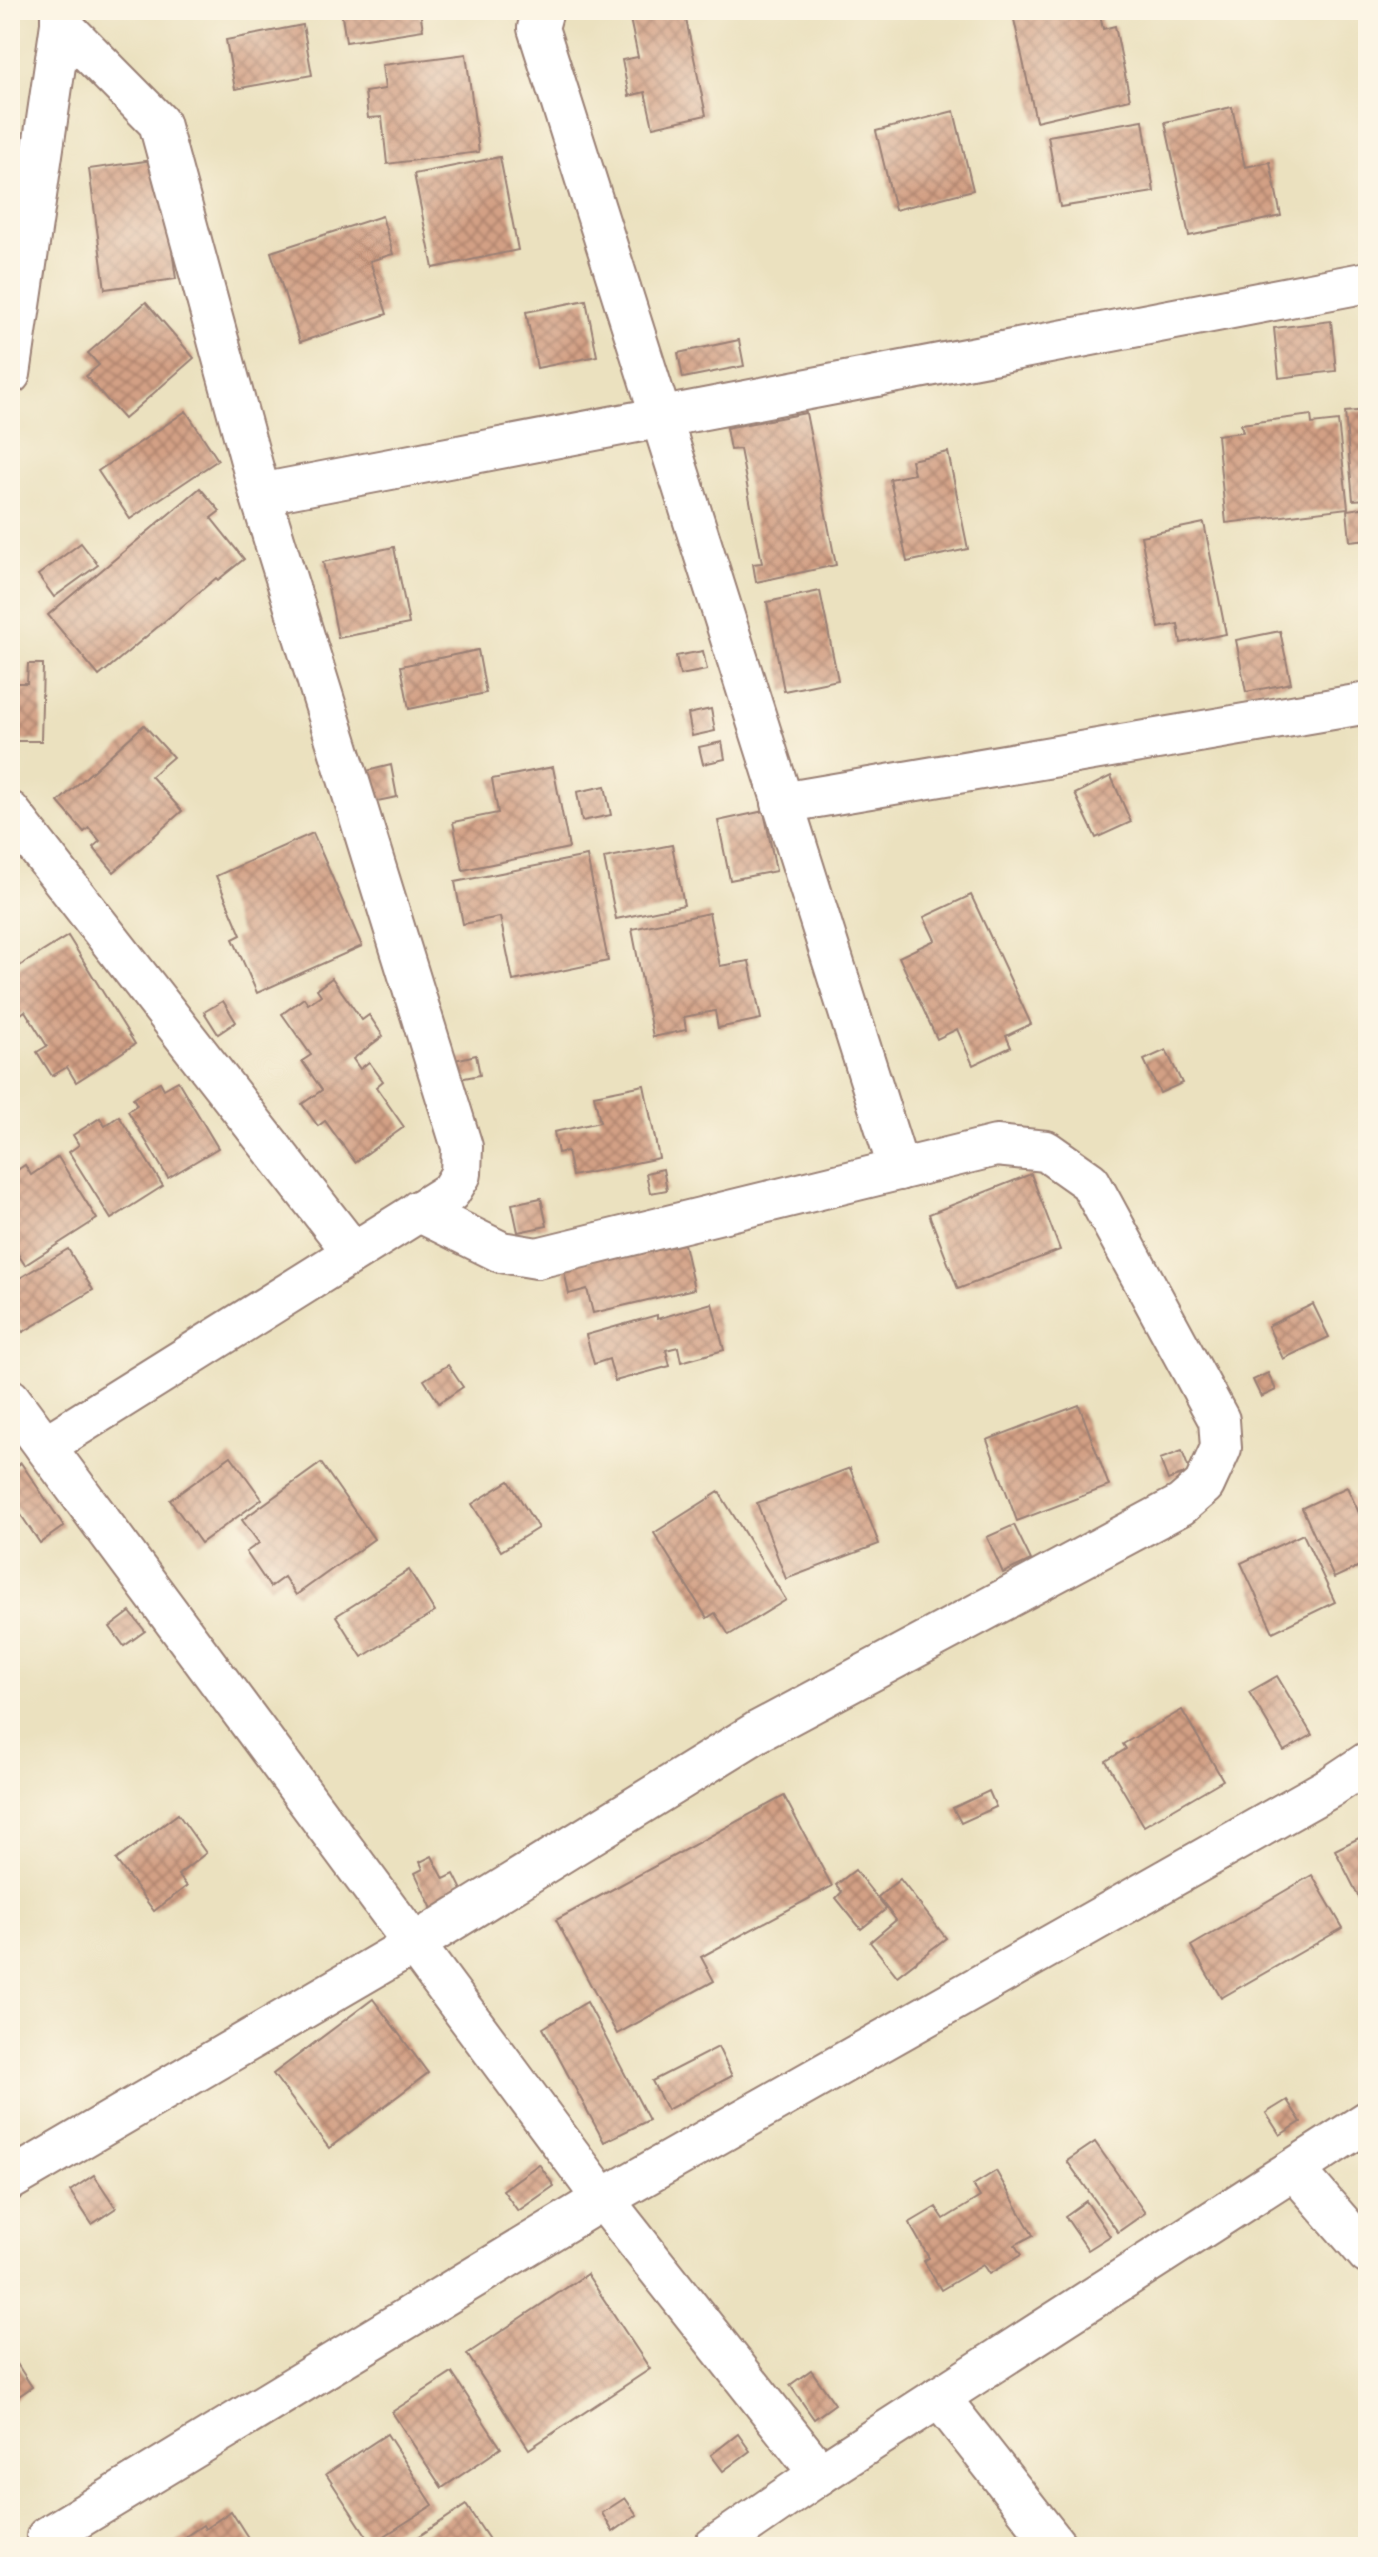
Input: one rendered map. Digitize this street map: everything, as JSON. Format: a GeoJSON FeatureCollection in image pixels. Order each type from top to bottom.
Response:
{"type":"FeatureCollection","features":[{"type":"Feature","properties":{"kind":"street"},"geometry":{"type":"LineString","coordinates":[[543,10],[538,28],[899,1170]]}},
{"type":"Feature","properties":{"kind":"street"},"geometry":{"type":"LineString","coordinates":[[10,374],[61,17]]}},
{"type":"Feature","properties":{"kind":"street"},"geometry":{"type":"LineString","coordinates":[[45,1446],[450,1192],[461,1174],[462,1147],[260,494],[159,123],[61,17]]}},
{"type":"Feature","properties":{"kind":"street"},"geometry":{"type":"LineString","coordinates":[[260,494],[1368,282]]}},
{"type":"Feature","properties":{"kind":"street"},"geometry":{"type":"LineString","coordinates":[[782,803],[1368,703]]}},
{"type":"Feature","properties":{"kind":"street"},"geometry":{"type":"LineString","coordinates":[[10,812],[353,1252]]}},
{"type":"Feature","properties":{"kind":"street"},"geometry":{"type":"LineString","coordinates":[[10,2180],[414,1944],[757,1732],[1181,1505],[1204,1485],[1221,1448],[1219,1420],[1090,1182],[1046,1151],[996,1146],[537,1258],[501,1252],[418,1211]]}},
{"type":"Feature","properties":{"kind":"street"},"geometry":{"type":"LineString","coordinates":[[10,1399],[603,2199],[820,2474]]}},
{"type":"Feature","properties":{"kind":"street"},"geometry":{"type":"LineString","coordinates":[[47,2537],[603,2199],[1315,1796],[1368,1762]]}},
{"type":"Feature","properties":{"kind":"street"},"geometry":{"type":"LineString","coordinates":[[714,2547],[820,2474],[1368,2121]]}},
{"type":"Feature","properties":{"kind":"street"},"geometry":{"type":"LineString","coordinates":[[1294,2169],[1368,2254]]}},
{"type":"Feature","properties":{"kind":"street"},"geometry":{"type":"LineString","coordinates":[[939,2397],[1057,2547]]}},
{"type":"Feature","properties":{"kind":"building"},"geometry":{"type":"Polygon","coordinates":[[[341,10],[420,10],[423,30],[346,42],[341,10]]]}},
{"type":"Feature","properties":{"kind":"building"},"geometry":{"type":"Polygon","coordinates":[[[646,10],[684,10],[706,115],[653,127],[645,92],[629,96],[622,60],[638,57],[629,14],[646,10]]]}},
{"type":"Feature","properties":{"kind":"building"},"geometry":{"type":"Polygon","coordinates":[[[1012,10],[1047,10],[1048,17],[1077,10],[1099,10],[1103,29],[1115,26],[1130,99],[1036,121],[1012,10]]]}},
{"type":"Feature","properties":{"kind":"building"},"geometry":{"type":"Polygon","coordinates":[[[303,25],[312,75],[235,89],[226,40],[303,25]]]}},
{"type":"Feature","properties":{"kind":"building"},"geometry":{"type":"Polygon","coordinates":[[[466,54],[479,152],[387,164],[382,117],[368,118],[365,92],[385,89],[382,65],[466,54]]]}},
{"type":"Feature","properties":{"kind":"building"},"geometry":{"type":"Polygon","coordinates":[[[1232,107],[1245,167],[1270,162],[1281,216],[1189,236],[1165,122],[1232,107]]]}},
{"type":"Feature","properties":{"kind":"building"},"geometry":{"type":"Polygon","coordinates":[[[954,111],[973,190],[895,210],[876,131],[954,111]]]}},
{"type":"Feature","properties":{"kind":"building"},"geometry":{"type":"Polygon","coordinates":[[[1143,120],[1154,192],[1060,207],[1048,136],[1143,120]]]}},
{"type":"Feature","properties":{"kind":"building"},"geometry":{"type":"Polygon","coordinates":[[[500,157],[518,250],[433,268],[414,174],[500,157]]]}},
{"type":"Feature","properties":{"kind":"building"},"geometry":{"type":"Polygon","coordinates":[[[160,159],[176,279],[105,289],[89,169],[160,159]]]}},
{"type":"Feature","properties":{"kind":"building"},"geometry":{"type":"Polygon","coordinates":[[[382,216],[393,254],[370,261],[387,314],[300,342],[271,252],[382,216]]]}},
{"type":"Feature","properties":{"kind":"building"},"geometry":{"type":"Polygon","coordinates":[[[586,300],[597,356],[537,368],[526,312],[586,300]]]}},
{"type":"Feature","properties":{"kind":"building"},"geometry":{"type":"Polygon","coordinates":[[[146,302],[194,358],[124,419],[86,376],[99,365],[88,353],[146,302]]]}},
{"type":"Feature","properties":{"kind":"building"},"geometry":{"type":"Polygon","coordinates":[[[1331,321],[1336,371],[1279,378],[1274,328],[1331,321]]]}},
{"type":"Feature","properties":{"kind":"building"},"geometry":{"type":"Polygon","coordinates":[[[739,340],[744,366],[683,378],[678,353],[739,340]]]}},
{"type":"Feature","properties":{"kind":"building"},"geometry":{"type":"Polygon","coordinates":[[[1368,410],[1368,499],[1353,500],[1345,412],[1368,410]]]}},
{"type":"Feature","properties":{"kind":"building"},"geometry":{"type":"Polygon","coordinates":[[[186,411],[218,460],[130,519],[98,471],[186,411]]]}},
{"type":"Feature","properties":{"kind":"building"},"geometry":{"type":"Polygon","coordinates":[[[806,413],[836,565],[756,582],[753,564],[762,563],[740,449],[730,450],[726,428],[806,413]]]}},
{"type":"Feature","properties":{"kind":"building"},"geometry":{"type":"Polygon","coordinates":[[[1311,415],[1312,424],[1338,421],[1348,508],[1226,523],[1217,435],[1243,432],[1241,424],[1311,415]]]}},
{"type":"Feature","properties":{"kind":"building"},"geometry":{"type":"Polygon","coordinates":[[[948,452],[968,549],[907,562],[890,479],[914,474],[911,460],[948,452]]]}},
{"type":"Feature","properties":{"kind":"building"},"geometry":{"type":"Polygon","coordinates":[[[200,488],[220,511],[211,518],[244,559],[218,580],[216,578],[99,676],[48,615],[200,488]]]}},
{"type":"Feature","properties":{"kind":"building"},"geometry":{"type":"Polygon","coordinates":[[[1368,507],[1368,539],[1350,541],[1347,510],[1368,507]]]}},
{"type":"Feature","properties":{"kind":"building"},"geometry":{"type":"Polygon","coordinates":[[[1204,523],[1226,634],[1181,643],[1178,624],[1159,628],[1141,536],[1204,523]]]}},
{"type":"Feature","properties":{"kind":"building"},"geometry":{"type":"Polygon","coordinates":[[[81,543],[98,565],[54,597],[38,575],[81,543]]]}},
{"type":"Feature","properties":{"kind":"building"},"geometry":{"type":"Polygon","coordinates":[[[394,547],[409,624],[338,638],[323,562],[394,547]]]}},
{"type":"Feature","properties":{"kind":"building"},"geometry":{"type":"Polygon","coordinates":[[[820,591],[838,680],[784,691],[767,602],[820,591]]]}},
{"type":"Feature","properties":{"kind":"building"},"geometry":{"type":"Polygon","coordinates":[[[1280,631],[1291,683],[1246,692],[1236,640],[1280,631]]]}},
{"type":"Feature","properties":{"kind":"building"},"geometry":{"type":"Polygon","coordinates":[[[478,650],[486,693],[409,709],[401,666],[478,650]]]}},
{"type":"Feature","properties":{"kind":"building"},"geometry":{"type":"Polygon","coordinates":[[[703,651],[707,670],[680,675],[676,656],[703,651]]]}},
{"type":"Feature","properties":{"kind":"building"},"geometry":{"type":"Polygon","coordinates":[[[28,664],[43,664],[41,741],[10,741],[10,683],[27,683],[28,664]]]}},
{"type":"Feature","properties":{"kind":"building"},"geometry":{"type":"Polygon","coordinates":[[[711,709],[715,731],[692,736],[688,714],[711,709]]]}},
{"type":"Feature","properties":{"kind":"building"},"geometry":{"type":"Polygon","coordinates":[[[144,725],[173,757],[151,776],[182,811],[114,872],[93,847],[100,841],[89,828],[84,832],[58,802],[144,725]]]}},
{"type":"Feature","properties":{"kind":"building"},"geometry":{"type":"Polygon","coordinates":[[[722,742],[725,759],[703,764],[699,747],[722,742]]]}},
{"type":"Feature","properties":{"kind":"building"},"geometry":{"type":"Polygon","coordinates":[[[391,765],[397,797],[372,802],[367,771],[391,765]]]}},
{"type":"Feature","properties":{"kind":"building"},"geometry":{"type":"Polygon","coordinates":[[[553,767],[569,848],[463,870],[453,822],[498,813],[492,779],[553,767]]]}},
{"type":"Feature","properties":{"kind":"building"},"geometry":{"type":"Polygon","coordinates":[[[1111,776],[1131,822],[1096,838],[1075,794],[1111,776]]]}},
{"type":"Feature","properties":{"kind":"building"},"geometry":{"type":"Polygon","coordinates":[[[605,786],[611,815],[582,821],[577,792],[605,786]]]}},
{"type":"Feature","properties":{"kind":"building"},"geometry":{"type":"Polygon","coordinates":[[[764,811],[776,871],[730,880],[718,821],[764,811]]]}},
{"type":"Feature","properties":{"kind":"building"},"geometry":{"type":"Polygon","coordinates":[[[313,833],[362,946],[257,993],[233,939],[241,935],[216,876],[313,833]]]}},
{"type":"Feature","properties":{"kind":"building"},"geometry":{"type":"Polygon","coordinates":[[[672,845],[684,905],[616,919],[604,858],[672,845]]]}},
{"type":"Feature","properties":{"kind":"building"},"geometry":{"type":"Polygon","coordinates":[[[587,856],[608,961],[513,981],[500,917],[463,924],[455,882],[587,856]]]}},
{"type":"Feature","properties":{"kind":"building"},"geometry":{"type":"Polygon","coordinates":[[[971,895],[1031,1024],[1006,1036],[1011,1047],[973,1065],[957,1029],[937,1039],[899,957],[935,940],[924,917],[971,895]]]}},
{"type":"Feature","properties":{"kind":"building"},"geometry":{"type":"Polygon","coordinates":[[[709,913],[720,966],[749,961],[761,1019],[718,1028],[715,1011],[684,1017],[686,1030],[653,1037],[632,929],[709,913]]]}},
{"type":"Feature","properties":{"kind":"building"},"geometry":{"type":"Polygon","coordinates":[[[68,936],[135,1044],[76,1082],[67,1067],[52,1076],[37,1052],[47,1046],[25,1011],[17,1017],[10,1006],[10,972],[68,936]]]}},
{"type":"Feature","properties":{"kind":"building"},"geometry":{"type":"Polygon","coordinates":[[[332,978],[362,1020],[369,1015],[383,1036],[353,1059],[360,1069],[369,1062],[383,1081],[376,1087],[404,1127],[355,1162],[325,1121],[318,1126],[302,1104],[322,1090],[302,1061],[311,1055],[282,1014],[304,998],[308,1004],[321,995],[317,989],[332,978]]]}},
{"type":"Feature","properties":{"kind":"building"},"geometry":{"type":"Polygon","coordinates":[[[223,1001],[236,1022],[218,1034],[204,1012],[223,1001]]]}},
{"type":"Feature","properties":{"kind":"building"},"geometry":{"type":"Polygon","coordinates":[[[1166,1050],[1182,1083],[1160,1093],[1144,1060],[1166,1050]]]}},
{"type":"Feature","properties":{"kind":"building"},"geometry":{"type":"Polygon","coordinates":[[[476,1055],[480,1075],[459,1079],[455,1060],[476,1055]]]}},
{"type":"Feature","properties":{"kind":"building"},"geometry":{"type":"Polygon","coordinates":[[[178,1081],[218,1148],[168,1178],[128,1111],[137,1105],[133,1098],[160,1082],[164,1089],[178,1081]]]}},
{"type":"Feature","properties":{"kind":"building"},"geometry":{"type":"Polygon","coordinates":[[[644,1085],[659,1158],[572,1176],[567,1151],[558,1153],[554,1132],[600,1122],[594,1095],[644,1085]]]}},
{"type":"Feature","properties":{"kind":"building"},"geometry":{"type":"Polygon","coordinates":[[[119,1116],[163,1186],[111,1219],[69,1152],[79,1145],[73,1135],[100,1118],[105,1126],[119,1116]]]}},
{"type":"Feature","properties":{"kind":"building"},"geometry":{"type":"Polygon","coordinates":[[[58,1157],[97,1219],[25,1265],[10,1242],[10,1175],[25,1165],[31,1175],[58,1157]]]}},
{"type":"Feature","properties":{"kind":"building"},"geometry":{"type":"Polygon","coordinates":[[[663,1169],[667,1190],[650,1193],[646,1173],[663,1169]]]}},
{"type":"Feature","properties":{"kind":"building"},"geometry":{"type":"Polygon","coordinates":[[[1031,1174],[1060,1250],[958,1289],[929,1214],[1031,1174]]]}},
{"type":"Feature","properties":{"kind":"building"},"geometry":{"type":"Polygon","coordinates":[[[541,1198],[547,1226],[518,1232],[512,1204],[541,1198]]]}},
{"type":"Feature","properties":{"kind":"building"},"geometry":{"type":"Polygon","coordinates":[[[684,1244],[694,1289],[593,1313],[587,1289],[569,1294],[563,1266],[628,1250],[629,1256],[684,1244]]]}},
{"type":"Feature","properties":{"kind":"building"},"geometry":{"type":"Polygon","coordinates":[[[68,1249],[93,1290],[23,1332],[10,1309],[10,1284],[68,1249]]]}},
{"type":"Feature","properties":{"kind":"building"},"geometry":{"type":"Polygon","coordinates":[[[712,1303],[724,1350],[681,1362],[678,1347],[666,1350],[670,1366],[615,1381],[609,1359],[594,1364],[586,1335],[712,1303]]]}},
{"type":"Feature","properties":{"kind":"building"},"geometry":{"type":"Polygon","coordinates":[[[1313,1304],[1329,1337],[1283,1359],[1268,1326],[1313,1304]]]}},
{"type":"Feature","properties":{"kind":"building"},"geometry":{"type":"Polygon","coordinates":[[[448,1365],[463,1387],[439,1403],[424,1380],[448,1365]]]}},
{"type":"Feature","properties":{"kind":"building"},"geometry":{"type":"Polygon","coordinates":[[[1268,1373],[1276,1390],[1261,1397],[1253,1380],[1268,1373]]]}},
{"type":"Feature","properties":{"kind":"building"},"geometry":{"type":"Polygon","coordinates":[[[1079,1405],[1109,1486],[1017,1521],[987,1440],[1079,1405]]]}},
{"type":"Feature","properties":{"kind":"building"},"geometry":{"type":"Polygon","coordinates":[[[1182,1451],[1190,1472],[1168,1480],[1160,1459],[1182,1451]]]}},
{"type":"Feature","properties":{"kind":"building"},"geometry":{"type":"Polygon","coordinates":[[[231,1456],[262,1499],[201,1543],[170,1500],[231,1456]]]}},
{"type":"Feature","properties":{"kind":"building"},"geometry":{"type":"Polygon","coordinates":[[[21,1463],[64,1526],[40,1543],[10,1499],[10,1471],[21,1463]]]}},
{"type":"Feature","properties":{"kind":"building"},"geometry":{"type":"Polygon","coordinates":[[[321,1463],[374,1539],[296,1595],[284,1577],[270,1587],[246,1552],[259,1543],[242,1520],[321,1463]]]}},
{"type":"Feature","properties":{"kind":"building"},"geometry":{"type":"Polygon","coordinates":[[[850,1468],[879,1544],[786,1579],[757,1503],[850,1468]]]}},
{"type":"Feature","properties":{"kind":"building"},"geometry":{"type":"Polygon","coordinates":[[[509,1481],[538,1528],[501,1551],[472,1504],[509,1481]]]}},
{"type":"Feature","properties":{"kind":"building"},"geometry":{"type":"Polygon","coordinates":[[[1347,1487],[1368,1532],[1368,1562],[1334,1578],[1302,1508],[1347,1487]]]}},
{"type":"Feature","properties":{"kind":"building"},"geometry":{"type":"Polygon","coordinates":[[[719,1492],[786,1600],[729,1635],[715,1613],[707,1618],[654,1533],[719,1492]]]}},
{"type":"Feature","properties":{"kind":"building"},"geometry":{"type":"Polygon","coordinates":[[[1014,1525],[1031,1560],[1003,1573],[987,1537],[1014,1525]]]}},
{"type":"Feature","properties":{"kind":"building"},"geometry":{"type":"Polygon","coordinates":[[[1303,1534],[1335,1602],[1273,1632],[1241,1563],[1303,1534]]]}},
{"type":"Feature","properties":{"kind":"building"},"geometry":{"type":"Polygon","coordinates":[[[409,1570],[435,1612],[362,1657],[336,1616],[409,1570]]]}},
{"type":"Feature","properties":{"kind":"building"},"geometry":{"type":"Polygon","coordinates":[[[130,1612],[145,1631],[124,1646],[110,1627],[130,1612]]]}},
{"type":"Feature","properties":{"kind":"building"},"geometry":{"type":"Polygon","coordinates":[[[1277,1676],[1312,1735],[1284,1751],[1249,1692],[1277,1676]]]}},
{"type":"Feature","properties":{"kind":"building"},"geometry":{"type":"Polygon","coordinates":[[[1182,1710],[1223,1780],[1144,1826],[1106,1761],[1126,1749],[1123,1744],[1182,1710]]]}},
{"type":"Feature","properties":{"kind":"building"},"geometry":{"type":"Polygon","coordinates":[[[989,1791],[996,1807],[961,1823],[953,1808],[989,1791]]]}},
{"type":"Feature","properties":{"kind":"building"},"geometry":{"type":"Polygon","coordinates":[[[784,1796],[832,1886],[701,1957],[714,1981],[617,2034],[556,1920],[784,1796]]]}},
{"type":"Feature","properties":{"kind":"building"},"geometry":{"type":"Polygon","coordinates":[[[178,1814],[206,1853],[178,1875],[187,1886],[154,1911],[116,1860],[178,1814]]]}},
{"type":"Feature","properties":{"kind":"building"},"geometry":{"type":"Polygon","coordinates":[[[1368,1824],[1368,1915],[1335,1850],[1365,1835],[1361,1827],[1368,1824]]]}},
{"type":"Feature","properties":{"kind":"building"},"geometry":{"type":"Polygon","coordinates":[[[432,1856],[444,1879],[454,1874],[464,1894],[432,1909],[415,1873],[423,1869],[420,1862],[432,1856]]]}},
{"type":"Feature","properties":{"kind":"building"},"geometry":{"type":"Polygon","coordinates":[[[855,1870],[886,1909],[861,1929],[836,1898],[842,1892],[836,1885],[855,1870]]]}},
{"type":"Feature","properties":{"kind":"building"},"geometry":{"type":"Polygon","coordinates":[[[1312,1875],[1343,1928],[1221,1998],[1191,1946],[1312,1875]]]}},
{"type":"Feature","properties":{"kind":"building"},"geometry":{"type":"Polygon","coordinates":[[[900,1879],[946,1938],[897,1976],[870,1942],[896,1920],[878,1897],[900,1879]]]}},
{"type":"Feature","properties":{"kind":"building"},"geometry":{"type":"Polygon","coordinates":[[[373,1999],[428,2073],[329,2148],[273,2074],[373,1999]]]}},
{"type":"Feature","properties":{"kind":"building"},"geometry":{"type":"Polygon","coordinates":[[[587,2002],[649,2120],[604,2142],[543,2028],[587,2002]]]}},
{"type":"Feature","properties":{"kind":"building"},"geometry":{"type":"Polygon","coordinates":[[[718,2047],[732,2076],[667,2110],[652,2081],[718,2047]]]}},
{"type":"Feature","properties":{"kind":"building"},"geometry":{"type":"Polygon","coordinates":[[[1287,2100],[1301,2122],[1280,2135],[1266,2113],[1287,2100]]]}},
{"type":"Feature","properties":{"kind":"building"},"geometry":{"type":"Polygon","coordinates":[[[1095,2142],[1145,2213],[1118,2232],[1067,2161],[1095,2142]]]}},
{"type":"Feature","properties":{"kind":"building"},"geometry":{"type":"Polygon","coordinates":[[[539,2164],[554,2186],[518,2211],[503,2190],[539,2164]]]}},
{"type":"Feature","properties":{"kind":"building"},"geometry":{"type":"Polygon","coordinates":[[[996,2171],[1033,2235],[1015,2245],[1021,2255],[989,2274],[983,2265],[941,2290],[924,2261],[929,2258],[909,2223],[936,2207],[944,2219],[980,2197],[973,2185],[996,2171]]]}},
{"type":"Feature","properties":{"kind":"building"},"geometry":{"type":"Polygon","coordinates":[[[94,2175],[116,2208],[92,2224],[70,2191],[94,2175]]]}},
{"type":"Feature","properties":{"kind":"building"},"geometry":{"type":"Polygon","coordinates":[[[1086,2201],[1110,2236],[1088,2250],[1065,2216],[1086,2201]]]}},
{"type":"Feature","properties":{"kind":"building"},"geometry":{"type":"Polygon","coordinates":[[[587,2274],[650,2369],[529,2449],[467,2354],[587,2274]]]}},
{"type":"Feature","properties":{"kind":"building"},"geometry":{"type":"Polygon","coordinates":[[[10,2353],[32,2387],[10,2402],[10,2353]]]}},
{"type":"Feature","properties":{"kind":"building"},"geometry":{"type":"Polygon","coordinates":[[[811,2370],[835,2404],[814,2419],[790,2385],[811,2370]]]}},
{"type":"Feature","properties":{"kind":"building"},"geometry":{"type":"Polygon","coordinates":[[[452,2373],[501,2448],[442,2488],[392,2412],[452,2373]]]}},
{"type":"Feature","properties":{"kind":"building"},"geometry":{"type":"Polygon","coordinates":[[[387,2434],[433,2505],[372,2544],[326,2474],[387,2434]]]}},
{"type":"Feature","properties":{"kind":"building"},"geometry":{"type":"Polygon","coordinates":[[[738,2434],[750,2451],[723,2471],[711,2455],[738,2434]]]}},
{"type":"Feature","properties":{"kind":"building"},"geometry":{"type":"Polygon","coordinates":[[[625,2498],[637,2515],[613,2532],[602,2513],[625,2498]]]}},
{"type":"Feature","properties":{"kind":"building"},"geometry":{"type":"Polygon","coordinates":[[[466,2505],[494,2547],[403,2547],[466,2505]]]}},
{"type":"Feature","properties":{"kind":"building"},"geometry":{"type":"Polygon","coordinates":[[[231,2511],[254,2547],[170,2547],[203,2525],[205,2529],[231,2511]]]}}]}
